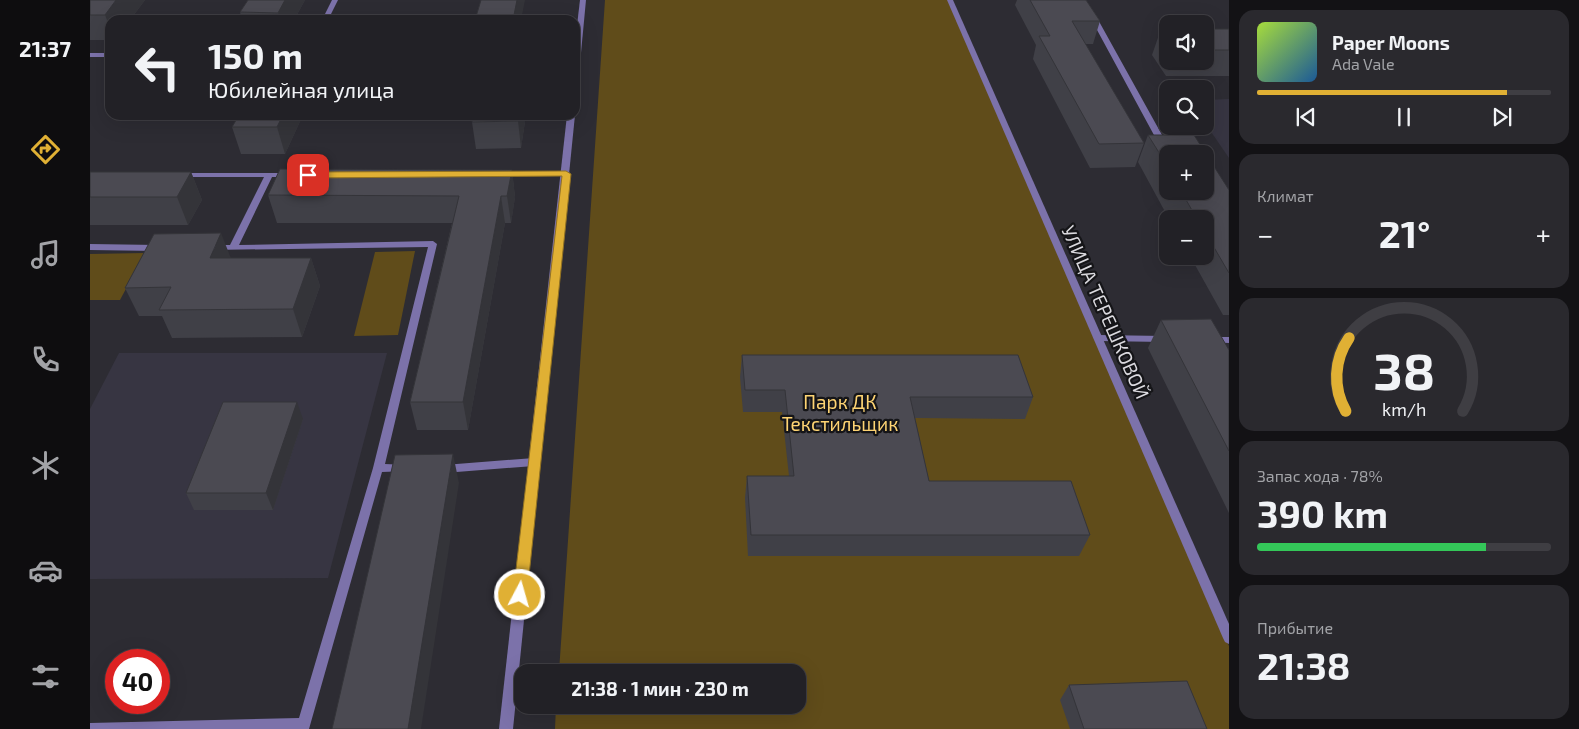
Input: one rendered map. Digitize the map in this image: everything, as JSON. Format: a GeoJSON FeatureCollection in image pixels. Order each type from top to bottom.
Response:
{"type":"FeatureCollection","features":[{"type":"Feature","properties":{"kind":"street"},"geometry":{"type":"LineString","coordinates":[[328,15],[335,0]]}},
{"type":"Feature","properties":{"kind":"street"},"geometry":{"type":"LineString","coordinates":[[580,23],[583,0]]}},
{"type":"Feature","properties":{"kind":"street","name":"УЛИЦА ТЕРЕШКОВОЙ"},"geometry":{"type":"LineString","coordinates":[[950,0],[1229,638]]}},
{"type":"Feature","properties":{"kind":"street"},"geometry":{"type":"LineString","coordinates":[[1080,0],[1093,16],[1163,145]]}},
{"type":"Feature","properties":{"kind":"street"},"geometry":{"type":"LineString","coordinates":[[90,55],[105,55]]}},
{"type":"Feature","properties":{"kind":"street"},"geometry":{"type":"LineString","coordinates":[[506,729],[571,120]]}},
{"type":"Feature","properties":{"kind":"street"},"geometry":{"type":"LineString","coordinates":[[487,174],[566,174]]}},
{"type":"Feature","properties":{"kind":"street"},"geometry":{"type":"LineString","coordinates":[[170,175],[299,175]]}},
{"type":"Feature","properties":{"kind":"street"},"geometry":{"type":"LineString","coordinates":[[233,248],[269,175]]}},
{"type":"Feature","properties":{"kind":"street"},"geometry":{"type":"LineString","coordinates":[[90,729],[304,724],[378,468],[433,244],[204,248]]}},
{"type":"Feature","properties":{"kind":"street"},"geometry":{"type":"LineString","coordinates":[[90,247],[166,248]]}},
{"type":"Feature","properties":{"kind":"street"},"geometry":{"type":"LineString","coordinates":[[1098,338],[1174,339]]}},
{"type":"Feature","properties":{"kind":"street"},"geometry":{"type":"LineString","coordinates":[[1202,340],[1229,340]]}},
{"type":"Feature","properties":{"kind":"street"},"geometry":{"type":"LineString","coordinates":[[432,469],[459,469],[534,462]]}},
{"type":"Feature","properties":{"kind":"street"},"geometry":{"type":"LineString","coordinates":[[378,468],[414,468]]}},
{"type":"Feature","properties":{"kind":"shaded area"},"geometry":{"type":"Polygon","coordinates":[[[1229,99],[1229,158],[1213,135],[1214,100],[1229,99]]]}},
{"type":"Feature","properties":{"kind":"shaded area"},"geometry":{"type":"Polygon","coordinates":[[[119,353],[387,353],[328,578],[90,579],[90,409],[119,353]]]}},
{"type":"Feature","properties":{"kind":"green space","name":"Парк ДК Текстильщик"},"geometry":{"type":"Polygon","coordinates":[[[605,0],[949,0],[1229,646],[1229,729],[555,729],[556,714],[806,714],[806,664],[560,664],[605,0]]]}},
{"type":"Feature","properties":{"kind":"green space"},"geometry":{"type":"Polygon","coordinates":[[[415,251],[398,335],[354,336],[375,252],[415,251]]]}},
{"type":"Feature","properties":{"kind":"green space"},"geometry":{"type":"Polygon","coordinates":[[[145,253],[120,300],[90,300],[90,254],[145,253]]]}},
{"type":"Feature","properties":{"kind":"building"},"geometry":{"type":"Polygon","coordinates":[[[90,0],[116,0],[105,15],[90,15],[90,0]]]}},
{"type":"Feature","properties":{"kind":"building"},"geometry":{"type":"Polygon","coordinates":[[[248,0],[285,0],[278,13],[240,12],[248,0]]]}},
{"type":"Feature","properties":{"kind":"building"},"geometry":{"type":"Polygon","coordinates":[[[481,0],[517,0],[514,15],[476,15],[481,0]]]}},
{"type":"Feature","properties":{"kind":"building"},"geometry":{"type":"Polygon","coordinates":[[[1030,0],[1086,0],[1100,21],[1072,21],[1144,143],[1099,144],[1039,36],[1050,36],[1030,0]]]}},
{"type":"Feature","properties":{"kind":"building"},"geometry":{"type":"Polygon","coordinates":[[[1214,29],[1229,29],[1229,50],[1214,50],[1214,29]]]}},
{"type":"Feature","properties":{"kind":"building"},"geometry":{"type":"Polygon","coordinates":[[[236,120],[280,120],[277,127],[232,127],[236,120]]]}},
{"type":"Feature","properties":{"kind":"building"},"geometry":{"type":"Polygon","coordinates":[[[472,120],[518,120],[518,121],[472,122],[472,120]]]}},
{"type":"Feature","properties":{"kind":"building"},"geometry":{"type":"Polygon","coordinates":[[[1148,135],[1194,135],[1200,145],[1159,145],[1159,153],[1148,135]]]}},
{"type":"Feature","properties":{"kind":"building"},"geometry":{"type":"Polygon","coordinates":[[[1214,166],[1229,190],[1229,273],[1214,247],[1214,210],[1192,210],[1186,200],[1214,200],[1214,166]]]}},
{"type":"Feature","properties":{"kind":"building"},"geometry":{"type":"Polygon","coordinates":[[[280,169],[512,170],[507,196],[501,196],[463,402],[410,402],[459,196],[268,195],[280,169]]]}},
{"type":"Feature","properties":{"kind":"building"},"geometry":{"type":"Polygon","coordinates":[[[90,172],[191,172],[177,197],[90,197],[90,172]]]}},
{"type":"Feature","properties":{"kind":"building"},"geometry":{"type":"Polygon","coordinates":[[[221,233],[210,258],[311,258],[293,309],[159,310],[171,287],[125,288],[154,234],[221,233]]]}},
{"type":"Feature","properties":{"kind":"building"},"geometry":{"type":"Polygon","coordinates":[[[1211,319],[1229,350],[1229,451],[1161,320],[1211,319]]]}},
{"type":"Feature","properties":{"kind":"building"},"geometry":{"type":"Polygon","coordinates":[[[742,355],[1018,355],[1033,397],[910,397],[929,481],[1071,481],[1090,535],[751,535],[747,476],[794,476],[785,390],[745,390],[742,355]]]}},
{"type":"Feature","properties":{"kind":"building"},"geometry":{"type":"Polygon","coordinates":[[[223,402],[297,402],[266,493],[186,493],[223,402]]]}},
{"type":"Feature","properties":{"kind":"building"},"geometry":{"type":"Polygon","coordinates":[[[453,454],[408,729],[332,729],[395,455],[453,454]]]}},
{"type":"Feature","properties":{"kind":"building"},"geometry":{"type":"Polygon","coordinates":[[[1187,681],[1207,729],[1084,729],[1069,685],[1187,681]]]}},
{"type":"Feature","properties":{"kind":"route"},"geometry":{"type":"LineString","coordinates":[[308,175],[566,174],[520,595]]}}]}
